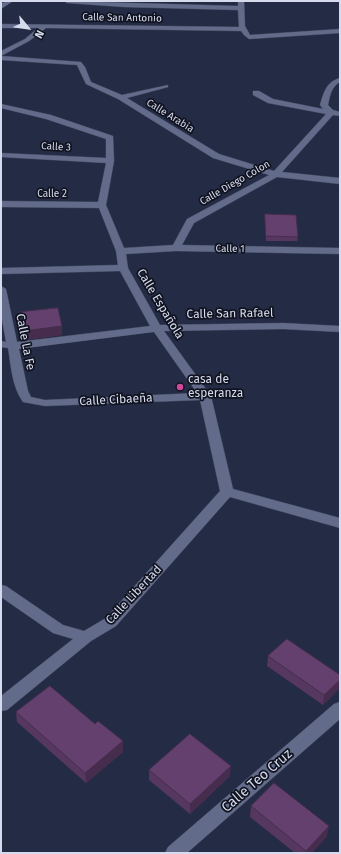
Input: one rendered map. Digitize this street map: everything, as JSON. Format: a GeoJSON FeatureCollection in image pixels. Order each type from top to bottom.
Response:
{"type":"FeatureCollection","features":[{"type":"Feature","properties":{"kind":"street"},"geometry":{"type":"LineString","coordinates":[[1,6],[10,1]]}},
{"type":"Feature","properties":{"kind":"street"},"geometry":{"type":"LineString","coordinates":[[67,1],[240,8]]}},
{"type":"Feature","properties":{"kind":"street"},"geometry":{"type":"LineString","coordinates":[[241,1],[240,8],[242,29],[246,36],[253,38],[340,31]]}},
{"type":"Feature","properties":{"kind":"street","name":"Calle San Antonio"},"geometry":{"type":"LineString","coordinates":[[1,26],[242,29]]}},
{"type":"Feature","properties":{"kind":"street"},"geometry":{"type":"LineString","coordinates":[[1,54],[27,40],[44,27]]}},
{"type":"Feature","properties":{"kind":"street","name":"Calle Arabia"},"geometry":{"type":"LineString","coordinates":[[1,58],[79,63],[88,83],[121,97],[216,156],[276,174],[340,181]]}},
{"type":"Feature","properties":{"kind":"street"},"geometry":{"type":"LineString","coordinates":[[331,112],[324,105],[330,85],[337,80]]}},
{"type":"Feature","properties":{"kind":"street"},"geometry":{"type":"LineString","coordinates":[[121,97],[166,86]]}},
{"type":"Feature","properties":{"kind":"street"},"geometry":{"type":"LineString","coordinates":[[256,93],[271,101],[340,114]]}},
{"type":"Feature","properties":{"kind":"street"},"geometry":{"type":"LineString","coordinates":[[1,106],[48,117],[110,138],[110,161],[102,205]]}},
{"type":"Feature","properties":{"kind":"street","name":"Calle Diego Colon"},"geometry":{"type":"LineString","coordinates":[[176,248],[190,221],[276,174],[331,112]]}},
{"type":"Feature","properties":{"kind":"street","name":"Calle 3"},"geometry":{"type":"LineString","coordinates":[[1,155],[110,161]]}},
{"type":"Feature","properties":{"kind":"street","name":"Calle 2"},"geometry":{"type":"LineString","coordinates":[[1,204],[102,205]]}},
{"type":"Feature","properties":{"kind":"street","name":"Calle Española"},"geometry":{"type":"LineString","coordinates":[[102,205],[121,251],[123,268],[157,328],[205,396],[226,492]]}},
{"type":"Feature","properties":{"kind":"street","name":"Calle 1"},"geometry":{"type":"LineString","coordinates":[[121,251],[176,248],[340,251]]}},
{"type":"Feature","properties":{"kind":"street"},"geometry":{"type":"LineString","coordinates":[[1,271],[123,268]]}},
{"type":"Feature","properties":{"kind":"street","name":"Calle La Fe"},"geometry":{"type":"LineString","coordinates":[[1,289],[14,346],[22,391],[27,400]]}},
{"type":"Feature","properties":{"kind":"street","name":"Calle San Rafael"},"geometry":{"type":"LineString","coordinates":[[1,344],[14,346],[157,328],[283,326],[340,329]]}},
{"type":"Feature","properties":{"kind":"street","name":"Calle Cibaeña"},"geometry":{"type":"LineString","coordinates":[[27,400],[45,404],[205,396]]}},
{"type":"Feature","properties":{"kind":"street"},"geometry":{"type":"LineString","coordinates":[[226,492],[340,523]]}},
{"type":"Feature","properties":{"kind":"street","name":"Calle Libertad"},"geometry":{"type":"LineString","coordinates":[[1,705],[86,637],[112,622],[226,492]]}},
{"type":"Feature","properties":{"kind":"street"},"geometry":{"type":"LineString","coordinates":[[1,590],[58,629],[86,637]]}},
{"type":"Feature","properties":{"kind":"street","name":"Calle Teo Cruz"},"geometry":{"type":"LineString","coordinates":[[174,853],[340,709]]}},
{"type":"Feature","properties":{"kind":"building"},"geometry":{"type":"Polygon","coordinates":[[[265,214],[296,215],[298,237],[266,236],[265,214]]]}},
{"type":"Feature","properties":{"kind":"building"},"geometry":{"type":"Polygon","coordinates":[[[58,308],[62,326],[24,331],[21,312],[58,308]]]}},
{"type":"Feature","properties":{"kind":"building"},"geometry":{"type":"Polygon","coordinates":[[[287,639],[340,675],[340,680],[324,695],[268,656],[287,639]]]}},
{"type":"Feature","properties":{"kind":"building"},"geometry":{"type":"Polygon","coordinates":[[[50,686],[95,724],[98,721],[123,741],[85,773],[16,712],[50,686]]]}},
{"type":"Feature","properties":{"kind":"building"},"geometry":{"type":"Polygon","coordinates":[[[190,734],[231,766],[190,804],[149,770],[190,734]]]}},
{"type":"Feature","properties":{"kind":"building"},"geometry":{"type":"Polygon","coordinates":[[[274,783],[329,826],[306,851],[251,806],[274,783]]]}},
{"type":"Feature","properties":{"kind":"place","name":"casa de esperanza"},"geometry":{"type":"Point","coordinates":[180,387]}}]}
